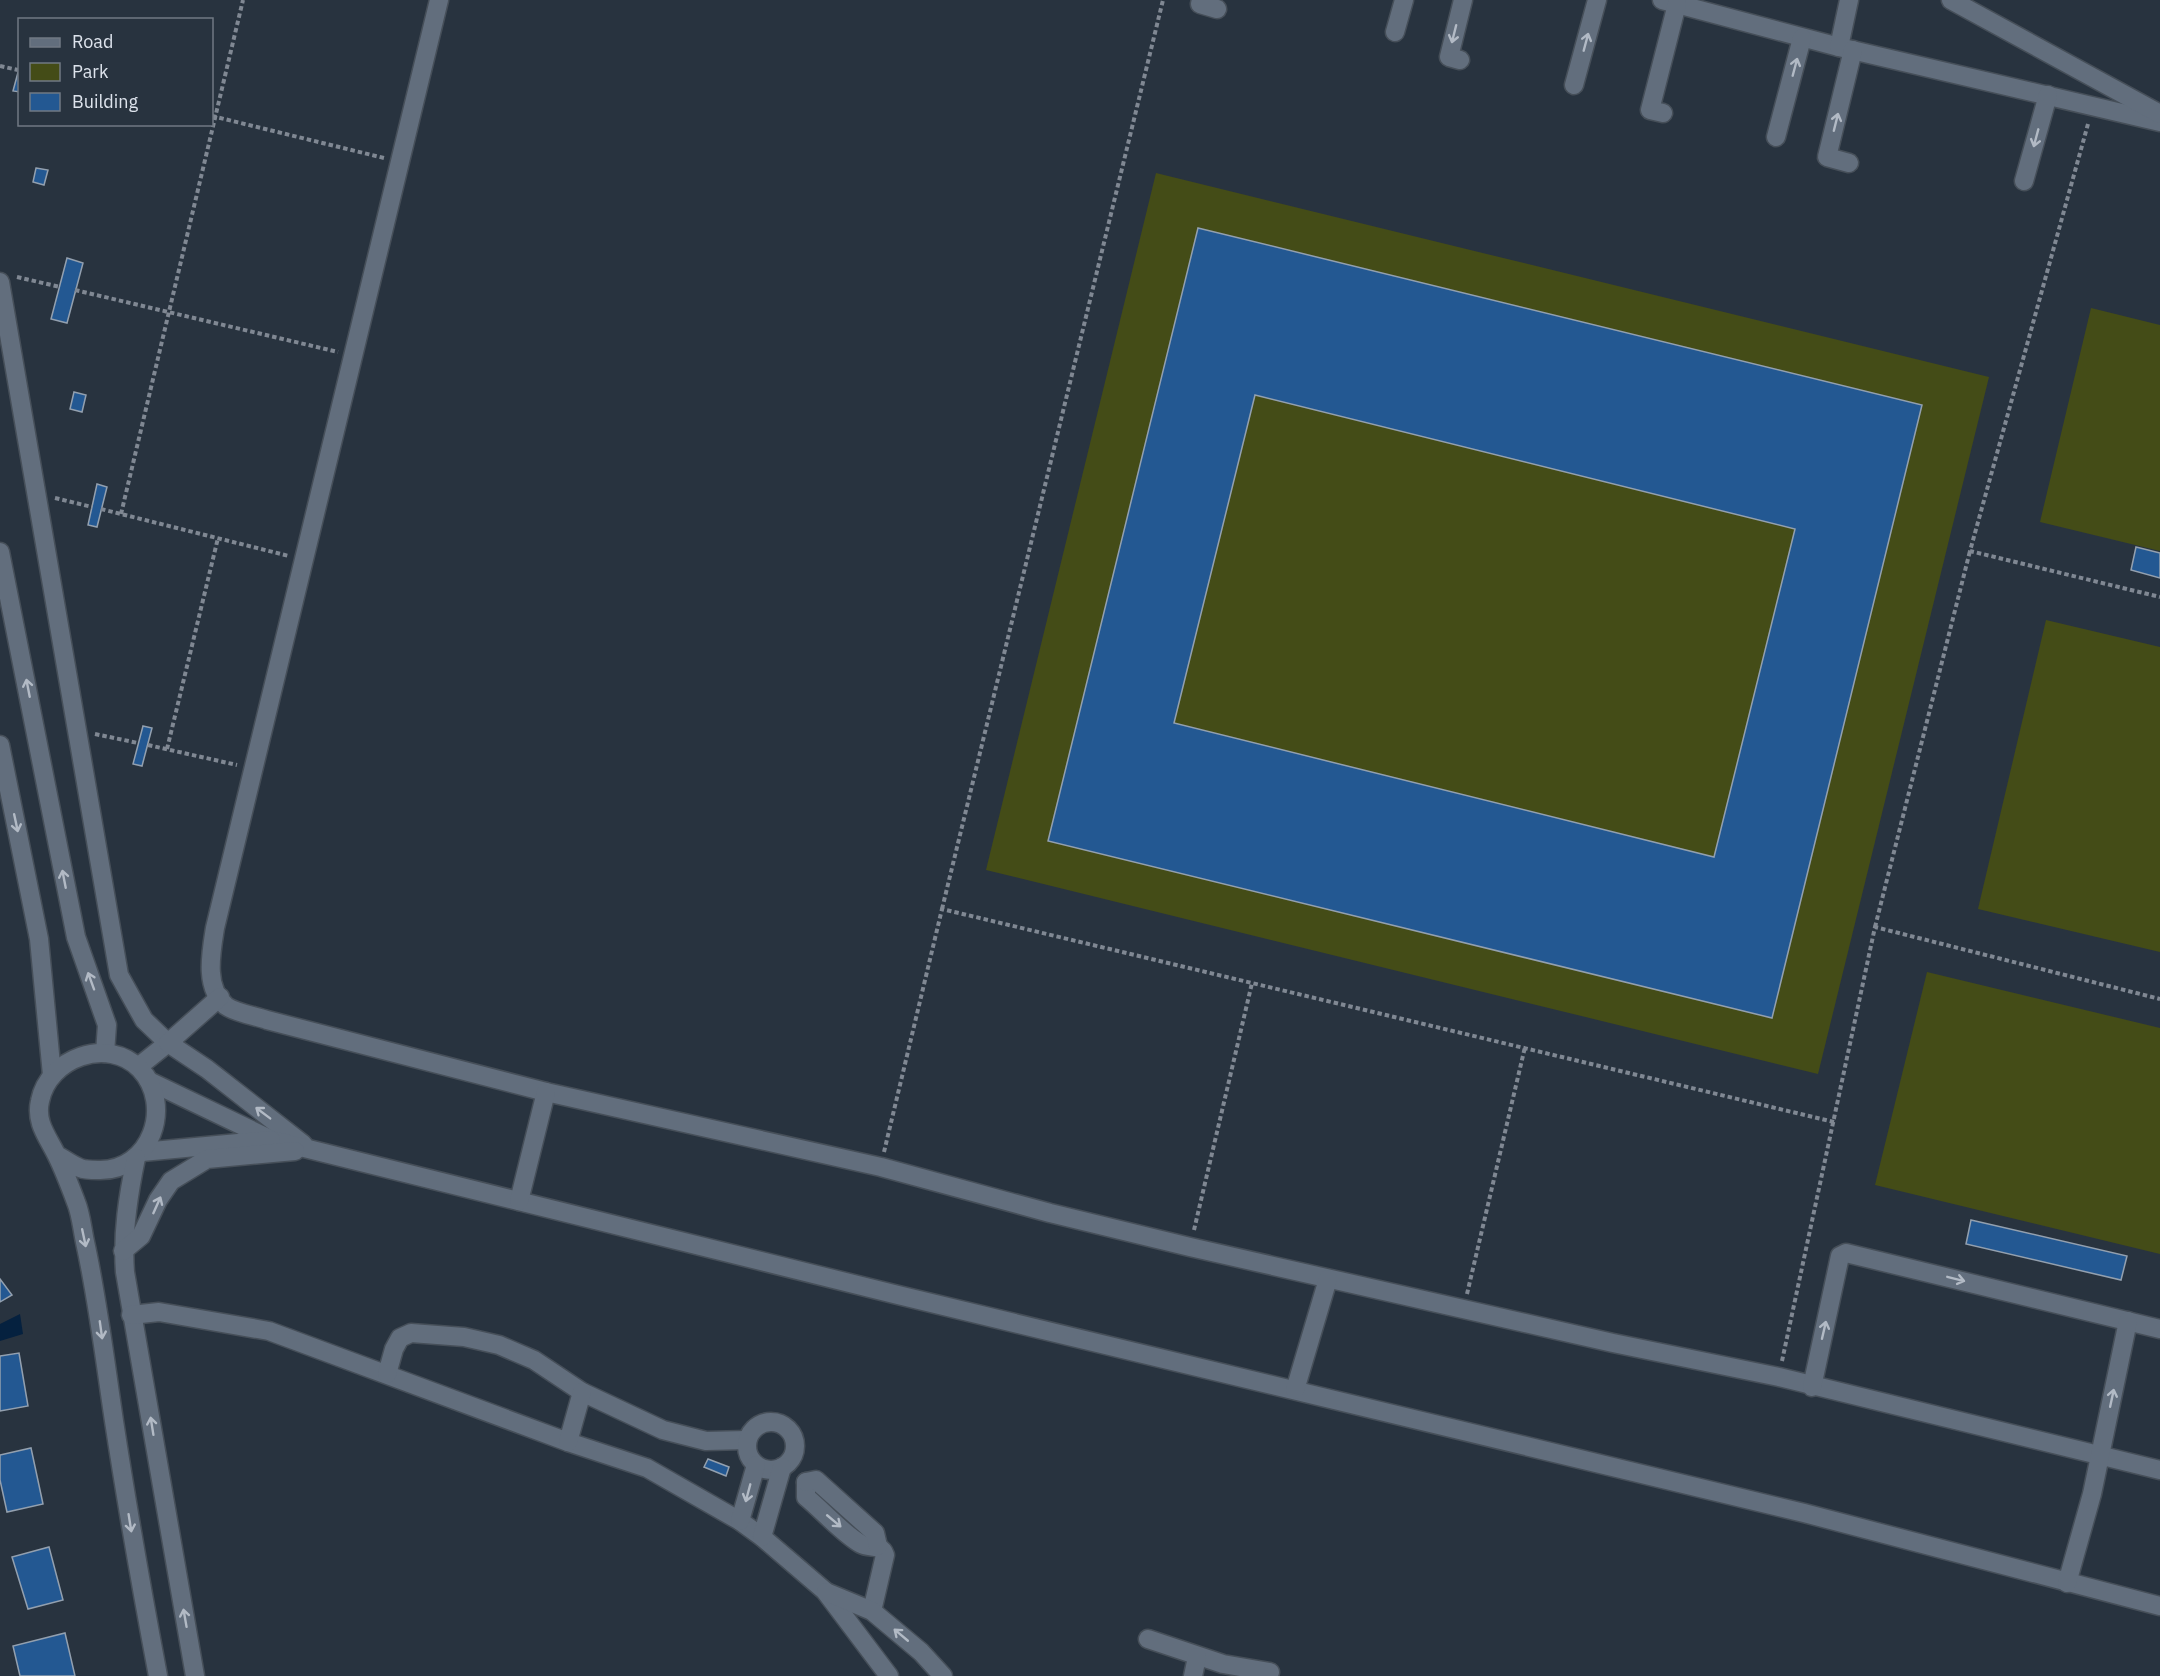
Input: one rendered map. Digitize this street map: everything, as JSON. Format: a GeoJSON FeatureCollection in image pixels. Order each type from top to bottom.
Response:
{"type":"FeatureCollection","features":[{"type":"Feature","properties":{"kind":"street"},"geometry":{"type":"LineString","coordinates":[[439,0],[212,947],[213,990],[227,1007],[267,1020],[546,1092],[881,1167],[1050,1213],[1464,1310],[1779,1377],[1812,1387],[2160,1470]]}},
{"type":"Feature","properties":{"kind":"street"},"geometry":{"type":"LineString","coordinates":[[1201,0],[1200,4],[1217,9]]}},
{"type":"Feature","properties":{"kind":"street"},"geometry":{"type":"LineString","coordinates":[[1395,32],[1404,0]]}},
{"type":"Feature","properties":{"kind":"street"},"geometry":{"type":"LineString","coordinates":[[1460,60],[1449,57],[1463,0]]}},
{"type":"Feature","properties":{"kind":"street"},"geometry":{"type":"LineString","coordinates":[[1574,85],[1597,0]]}},
{"type":"Feature","properties":{"kind":"street"},"geometry":{"type":"LineString","coordinates":[[1849,0],[1846,49],[1827,158],[1849,163]]}},
{"type":"Feature","properties":{"kind":"street"},"geometry":{"type":"LineString","coordinates":[[1951,0],[2160,114]]}},
{"type":"Feature","properties":{"kind":"street"},"geometry":{"type":"LineString","coordinates":[[1662,113],[1650,110],[1670,2],[1846,49],[2160,122]]}},
{"type":"Feature","properties":{"kind":"street"},"geometry":{"type":"LineString","coordinates":[[1776,137],[1802,38]]}},
{"type":"Feature","properties":{"kind":"street"},"geometry":{"type":"LineString","coordinates":[[2024,181],[2048,95]]}},
{"type":"Feature","properties":{"kind":"street"},"geometry":{"type":"LineString","coordinates":[[5,279],[36,494],[118,975],[144,1020],[168,1042],[207,1069],[309,1149]]}},
{"type":"Feature","properties":{"kind":"street"},"geometry":{"type":"LineString","coordinates":[[0,552],[76,937],[107,1025],[105,1053]]}},
{"type":"Feature","properties":{"kind":"street"},"geometry":{"type":"LineString","coordinates":[[0,745],[39,939],[52,1075]]}},
{"type":"Feature","properties":{"kind":"street"},"geometry":{"type":"LineString","coordinates":[[144,1074],[168,1042],[220,998]]}},
{"type":"Feature","properties":{"kind":"street"},"geometry":{"type":"LineString","coordinates":[[158,1676],[132,1540],[92,1272],[77,1204],[57,1155],[41,1130],[40,1101],[52,1075],[74,1057],[105,1053],[129,1061],[144,1074],[273,1140],[1804,1512],[2160,1606]]}},
{"type":"Feature","properties":{"kind":"street"},"geometry":{"type":"LineString","coordinates":[[144,1074],[158,1105],[155,1130],[139,1155],[128,1197],[123,1251],[131,1315],[145,1381],[195,1676]]}},
{"type":"Feature","properties":{"kind":"street"},"geometry":{"type":"LineString","coordinates":[[519,1201],[546,1092]]}},
{"type":"Feature","properties":{"kind":"street"},"geometry":{"type":"LineString","coordinates":[[57,1155],[81,1169],[110,1170],[139,1155],[273,1140]]}},
{"type":"Feature","properties":{"kind":"street"},"geometry":{"type":"LineString","coordinates":[[123,1251],[141,1236],[158,1200],[171,1181],[207,1159],[309,1149]]}},
{"type":"Feature","properties":{"kind":"street"},"geometry":{"type":"LineString","coordinates":[[1812,1387],[1840,1256],[1846,1253],[2160,1329]]}},
{"type":"Feature","properties":{"kind":"street"},"geometry":{"type":"LineString","coordinates":[[1295,1390],[1328,1279]]}},
{"type":"Feature","properties":{"kind":"street"},"geometry":{"type":"LineString","coordinates":[[131,1315],[159,1312],[269,1331],[568,1442],[647,1468],[740,1521],[825,1591],[889,1676]]}},
{"type":"Feature","properties":{"kind":"street"},"geometry":{"type":"LineString","coordinates":[[2067,1583],[2092,1494],[2128,1321]]}},
{"type":"Feature","properties":{"kind":"street"},"geometry":{"type":"LineString","coordinates":[[387,1374],[394,1349],[400,1338],[411,1333],[465,1337],[499,1345],[534,1360],[582,1392],[663,1430],[706,1441],[747,1440]]}},
{"type":"Feature","properties":{"kind":"street"},"geometry":{"type":"LineString","coordinates":[[568,1442],[582,1392]]}},
{"type":"Feature","properties":{"kind":"street"},"geometry":{"type":"LineString","coordinates":[[762,1537],[785,1465],[795,1451],[794,1438],[780,1423],[773,1421],[759,1424],[747,1440],[748,1454],[756,1465],[768,1470],[785,1465]]}},
{"type":"Feature","properties":{"kind":"street"},"geometry":{"type":"LineString","coordinates":[[740,1521],[756,1465]]}},
{"type":"Feature","properties":{"kind":"street"},"geometry":{"type":"LineString","coordinates":[[785,1465],[806,1482],[806,1497],[861,1544],[878,1546],[885,1555],[872,1611]]}},
{"type":"Feature","properties":{"kind":"street"},"geometry":{"type":"LineString","coordinates":[[825,1591],[872,1611],[921,1652],[943,1676]]}},
{"type":"Feature","properties":{"kind":"street"},"geometry":{"type":"LineString","coordinates":[[1148,1639],[1197,1656],[1222,1670],[1270,1672]]}},
{"type":"Feature","properties":{"kind":"street"},"geometry":{"type":"LineString","coordinates":[[1193,1676],[1197,1656]]}},
{"type":"Feature","properties":{"kind":"path"},"geometry":{"type":"LineString","coordinates":[[243,0],[213,117],[400,162]]}},
{"type":"Feature","properties":{"kind":"path"},"geometry":{"type":"LineString","coordinates":[[881,1167],[1163,0]]}},
{"type":"Feature","properties":{"kind":"path"},"geometry":{"type":"LineString","coordinates":[[0,66],[18,70]]}},
{"type":"Feature","properties":{"kind":"path"},"geometry":{"type":"LineString","coordinates":[[1779,1377],[1875,927],[1970,551],[2092,106]]}},
{"type":"Feature","properties":{"kind":"path"},"geometry":{"type":"LineString","coordinates":[[121,514],[211,126]]}},
{"type":"Feature","properties":{"kind":"path"},"geometry":{"type":"LineString","coordinates":[[5,279],[60,287]]}},
{"type":"Feature","properties":{"kind":"path"},"geometry":{"type":"LineString","coordinates":[[75,290],[354,355]]}},
{"type":"Feature","properties":{"kind":"path"},"geometry":{"type":"LineString","coordinates":[[36,494],[92,507]]}},
{"type":"Feature","properties":{"kind":"path"},"geometry":{"type":"LineString","coordinates":[[101,509],[304,560]]}},
{"type":"Feature","properties":{"kind":"path"},"geometry":{"type":"LineString","coordinates":[[167,749],[218,538]]}},
{"type":"Feature","properties":{"kind":"path"},"geometry":{"type":"LineString","coordinates":[[1970,551],[2160,597]]}},
{"type":"Feature","properties":{"kind":"path"},"geometry":{"type":"LineString","coordinates":[[76,730],[138,743]]}},
{"type":"Feature","properties":{"kind":"path"},"geometry":{"type":"LineString","coordinates":[[148,745],[253,769]]}},
{"type":"Feature","properties":{"kind":"path"},"geometry":{"type":"LineString","coordinates":[[942,909],[1834,1122]]}},
{"type":"Feature","properties":{"kind":"path"},"geometry":{"type":"LineString","coordinates":[[1875,927],[2160,999]]}},
{"type":"Feature","properties":{"kind":"path"},"geometry":{"type":"LineString","coordinates":[[1190,1246],[1252,983]]}},
{"type":"Feature","properties":{"kind":"path"},"geometry":{"type":"LineString","coordinates":[[1464,1310],[1525,1047]]}},
{"type":"Feature","properties":{"kind":"green space"},"geometry":{"type":"Polygon","coordinates":[[[1156,173],[1989,377],[1818,1074],[986,870],[1156,173]]]}},
{"type":"Feature","properties":{"kind":"green space"},"geometry":{"type":"Polygon","coordinates":[[[2091,308],[2160,325],[2160,551],[2040,522],[2091,308]]]}},
{"type":"Feature","properties":{"kind":"green space"},"geometry":{"type":"Polygon","coordinates":[[[2046,620],[2160,647],[2160,952],[1978,909],[2046,620]]]}},
{"type":"Feature","properties":{"kind":"green space"},"geometry":{"type":"Polygon","coordinates":[[[1927,972],[2160,1028],[2160,1254],[1875,1185],[1927,972]]]}},
{"type":"Feature","properties":{"kind":"water"},"geometry":{"type":"Polygon","coordinates":[[[20,1314],[23,1334],[0,1341],[0,1324],[20,1314]]]}},
{"type":"Feature","properties":{"kind":"building"},"geometry":{"type":"Polygon","coordinates":[[[18,72],[18,92],[13,91],[18,72]]]}},
{"type":"Feature","properties":{"kind":"building"},"geometry":{"type":"Polygon","coordinates":[[[36,168],[48,170],[44,185],[33,182],[36,168]]]}},
{"type":"Feature","properties":{"kind":"building"},"geometry":{"type":"Polygon","coordinates":[[[1198,228],[1922,405],[1772,1018],[1048,841],[1198,228]],[[1255,395],[1174,723],[1714,857],[1795,529],[1255,395]]]}},
{"type":"Feature","properties":{"kind":"building"},"geometry":{"type":"Polygon","coordinates":[[[67,258],[83,263],[67,323],[51,319],[67,258]]]}},
{"type":"Feature","properties":{"kind":"building"},"geometry":{"type":"Polygon","coordinates":[[[74,392],[86,395],[82,412],[70,409],[74,392]]]}},
{"type":"Feature","properties":{"kind":"building"},"geometry":{"type":"Polygon","coordinates":[[[97,484],[107,487],[97,527],[88,525],[97,484]]]}},
{"type":"Feature","properties":{"kind":"building"},"geometry":{"type":"Polygon","coordinates":[[[2136,547],[2160,553],[2160,578],[2131,570],[2136,547]]]}},
{"type":"Feature","properties":{"kind":"building"},"geometry":{"type":"Polygon","coordinates":[[[143,726],[152,728],[142,766],[133,764],[143,726]]]}},
{"type":"Feature","properties":{"kind":"building"},"geometry":{"type":"Polygon","coordinates":[[[1971,1220],[2127,1256],[2121,1280],[1966,1244],[1971,1220]]]}},
{"type":"Feature","properties":{"kind":"building"},"geometry":{"type":"Polygon","coordinates":[[[0,1279],[12,1295],[0,1302],[0,1279]]]}},
{"type":"Feature","properties":{"kind":"building"},"geometry":{"type":"Polygon","coordinates":[[[19,1353],[28,1406],[0,1411],[0,1356],[19,1353]]]}},
{"type":"Feature","properties":{"kind":"building"},"geometry":{"type":"Polygon","coordinates":[[[31,1448],[43,1504],[7,1512],[0,1480],[0,1455],[31,1448]]]}},
{"type":"Feature","properties":{"kind":"building"},"geometry":{"type":"Polygon","coordinates":[[[708,1459],[729,1467],[726,1476],[704,1467],[708,1459]]]}},
{"type":"Feature","properties":{"kind":"building"},"geometry":{"type":"Polygon","coordinates":[[[49,1547],[63,1600],[28,1609],[12,1557],[49,1547]]]}},
{"type":"Feature","properties":{"kind":"building"},"geometry":{"type":"Polygon","coordinates":[[[65,1633],[75,1676],[20,1676],[13,1646],[65,1633]]]}}]}
